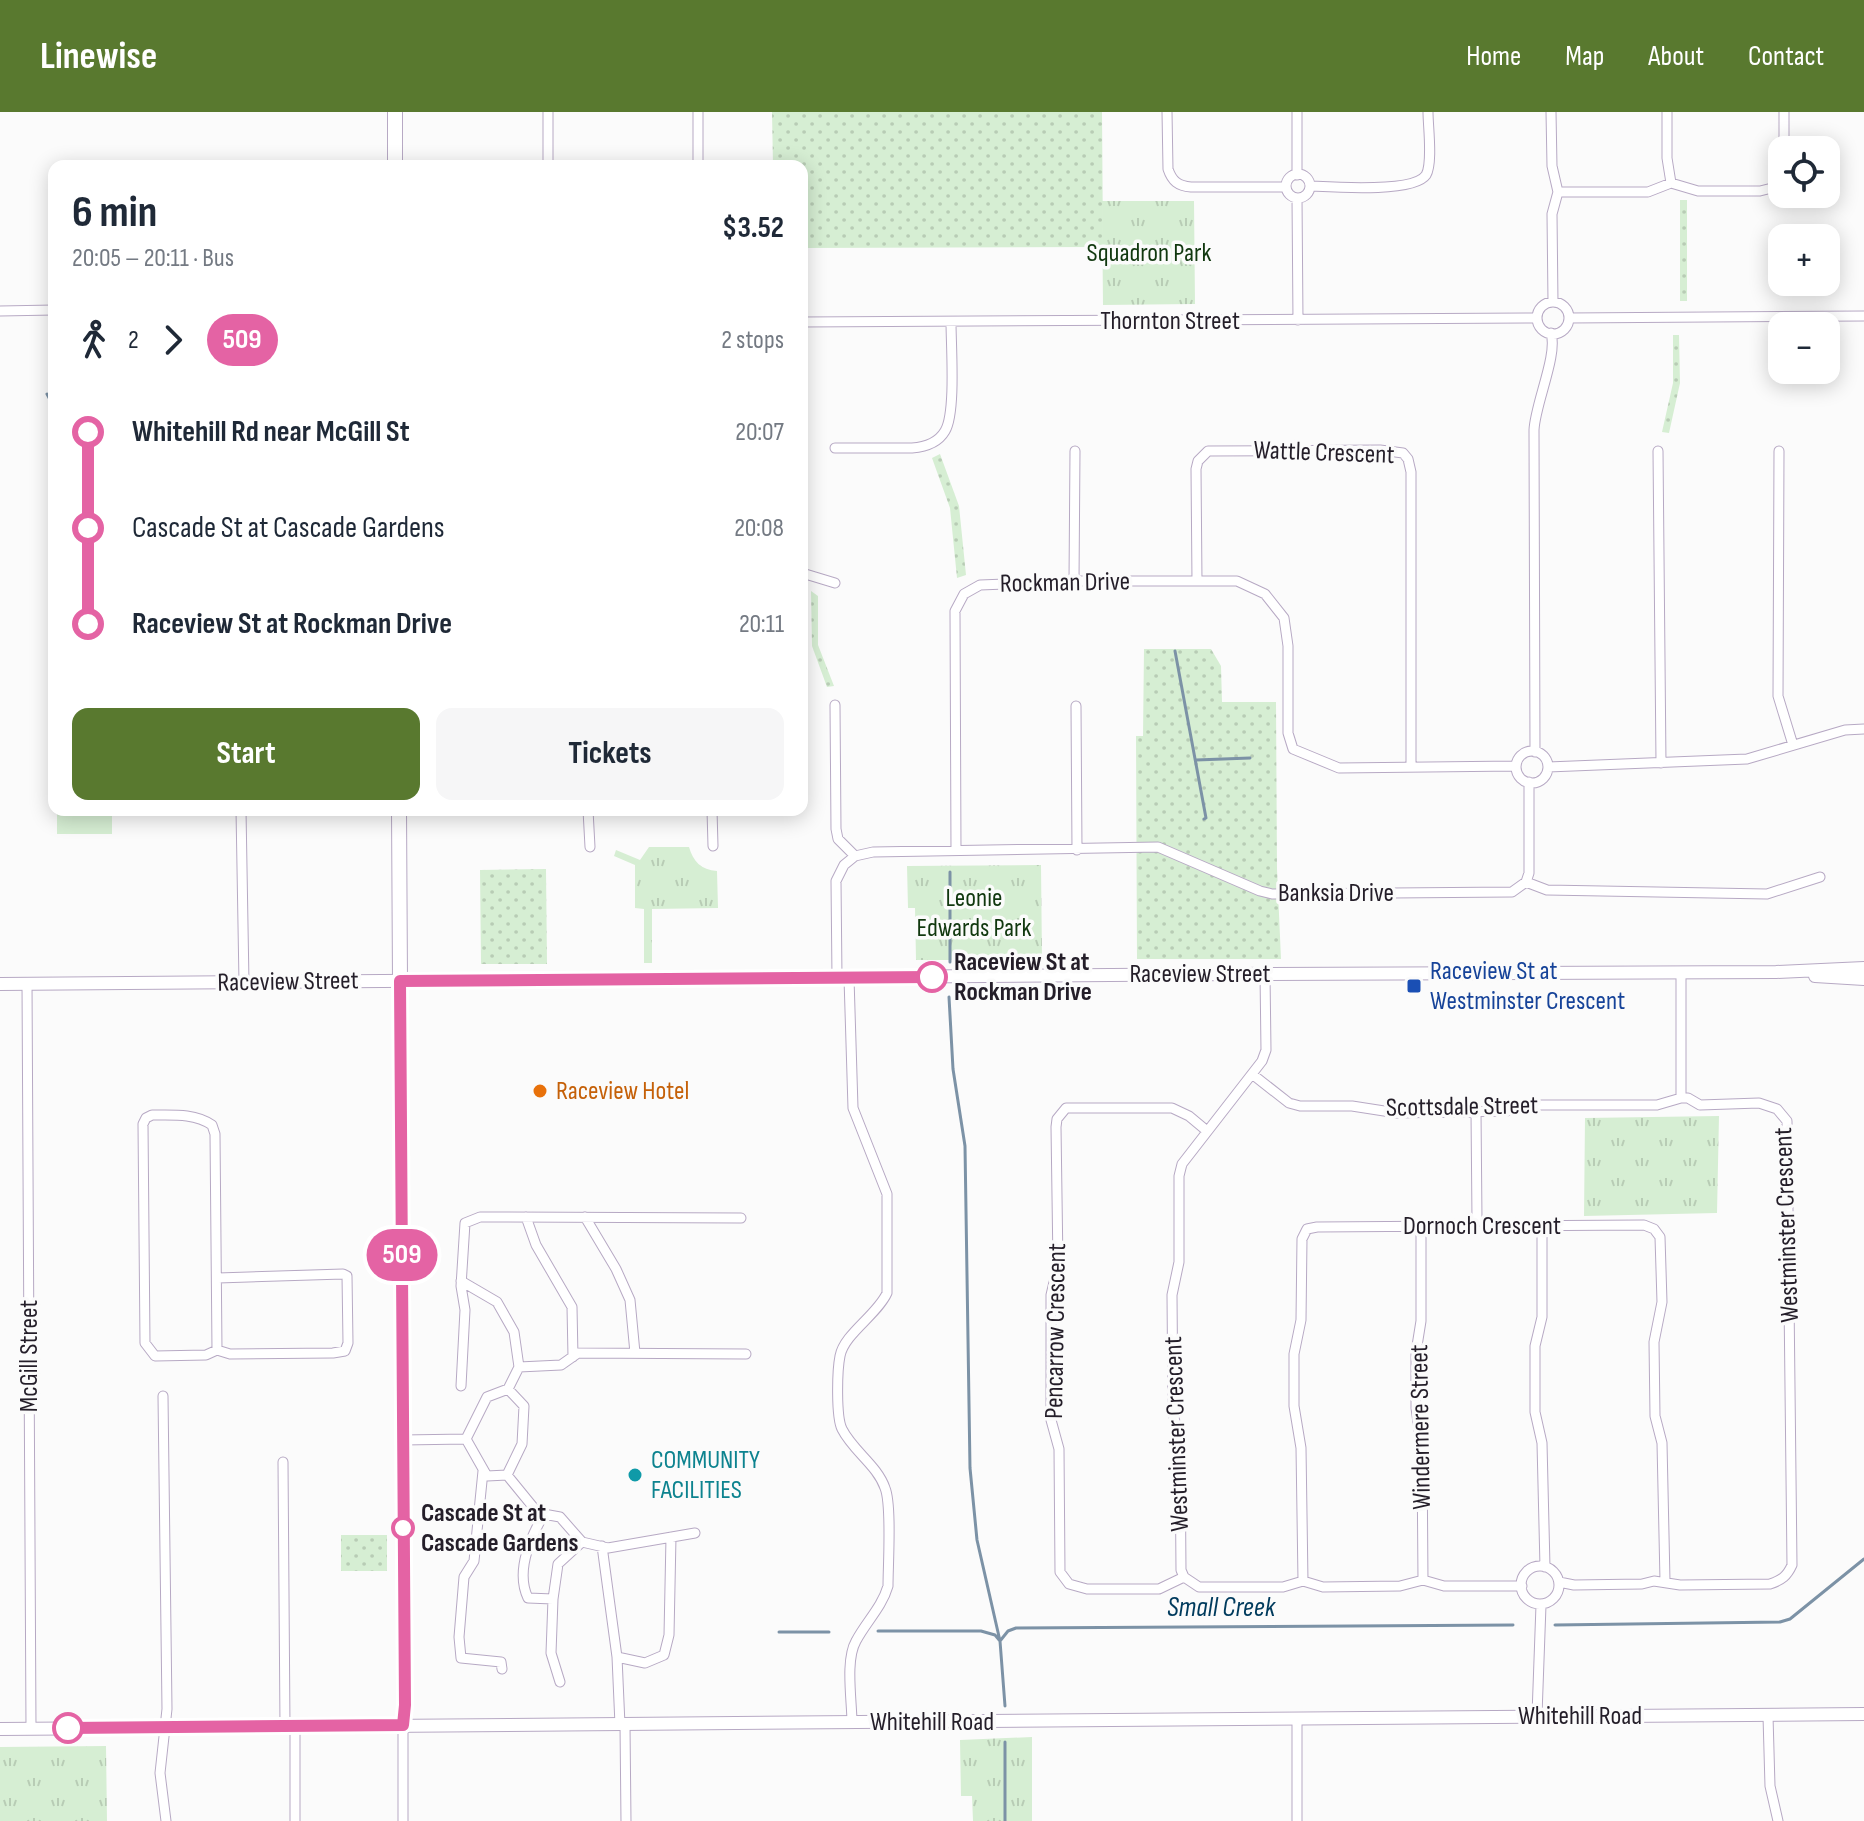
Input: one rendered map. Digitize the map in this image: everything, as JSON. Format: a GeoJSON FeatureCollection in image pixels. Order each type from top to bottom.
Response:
{"type":"FeatureCollection","features":[{"type":"Feature","properties":{"kind":"main road"},"geometry":{"type":"LineString","coordinates":[[395,112],[395,160]]}},
{"type":"Feature","properties":{"kind":"main road"},"geometry":{"type":"LineString","coordinates":[[399,816],[400,981]]}},
{"type":"Feature","properties":{"kind":"street"},"geometry":{"type":"LineString","coordinates":[[548,112],[548,160]]}},
{"type":"Feature","properties":{"kind":"street"},"geometry":{"type":"LineString","coordinates":[[698,112],[698,160]]}},
{"type":"Feature","properties":{"kind":"street"},"geometry":{"type":"LineString","coordinates":[[1167,112],[1168,169],[1178,184],[1191,187],[1286,187]]}},
{"type":"Feature","properties":{"kind":"street"},"geometry":{"type":"LineString","coordinates":[[1297,112],[1297,175]]}},
{"type":"Feature","properties":{"kind":"street"},"geometry":{"type":"LineString","coordinates":[[1310,186],[1403,186],[1419,181],[1428,171],[1428,112]]}},
{"type":"Feature","properties":{"kind":"street"},"geometry":{"type":"LineString","coordinates":[[1551,112],[1552,166],[1558,192],[1552,214],[1553,302]]}},
{"type":"Feature","properties":{"kind":"street"},"geometry":{"type":"LineString","coordinates":[[1667,112],[1667,158],[1671,183]]}},
{"type":"Feature","properties":{"kind":"street"},"geometry":{"type":"LineString","coordinates":[[1784,112],[1784,136]]}},
{"type":"Feature","properties":{"kind":"street"},"geometry":{"type":"LineString","coordinates":[[1297,175],[1306,178],[1310,186],[1305,196],[1297,198],[1288,193],[1286,187],[1288,180],[1297,175]]}},
{"type":"Feature","properties":{"kind":"street"},"geometry":{"type":"LineString","coordinates":[[1558,192],[1648,192],[1671,183],[1698,191],[1768,189]]}},
{"type":"Feature","properties":{"kind":"street"},"geometry":{"type":"LineString","coordinates":[[1297,198],[1298,320]]}},
{"type":"Feature","properties":{"kind":"street"},"geometry":{"type":"LineString","coordinates":[[1553,302],[1566,308],[1569,318],[1563,330],[1551,333],[1543,330],[1537,318],[1543,305],[1553,302]]}},
{"type":"Feature","properties":{"kind":"street"},"geometry":{"type":"LineString","coordinates":[[0,311],[48,310]]}},
{"type":"Feature","properties":{"kind":"street"},"geometry":{"type":"LineString","coordinates":[[1569,318],[1864,316]]}},
{"type":"Feature","properties":{"kind":"street","name":"Thornton Street"},"geometry":{"type":"LineString","coordinates":[[808,322],[1537,318]]}},
{"type":"Feature","properties":{"kind":"street"},"geometry":{"type":"LineString","coordinates":[[835,448],[923,447],[940,438],[950,421],[951,322]]}},
{"type":"Feature","properties":{"kind":"street"},"geometry":{"type":"LineString","coordinates":[[1535,752],[1534,430],[1536,408],[1552,351],[1551,333]]}},
{"type":"Feature","properties":{"kind":"street","name":"Wattle Crescent"},"geometry":{"type":"LineString","coordinates":[[1197,581],[1196,469],[1198,461],[1208,451],[1380,450],[1403,453],[1411,472],[1411,767]]}},
{"type":"Feature","properties":{"kind":"street"},"geometry":{"type":"LineString","coordinates":[[1074,581],[1075,451]]}},
{"type":"Feature","properties":{"kind":"street"},"geometry":{"type":"LineString","coordinates":[[1658,451],[1661,763]]}},
{"type":"Feature","properties":{"kind":"street"},"geometry":{"type":"LineString","coordinates":[[1779,451],[1778,696],[1793,745]]}},
{"type":"Feature","properties":{"kind":"street"},"geometry":{"type":"LineString","coordinates":[[808,575],[835,583]]}},
{"type":"Feature","properties":{"kind":"street","name":"Rockman Drive"},"geometry":{"type":"LineString","coordinates":[[956,850],[955,611],[964,594],[980,585],[1074,581],[1237,581],[1265,594],[1284,618],[1288,646],[1288,733],[1293,749],[1339,768],[1516,766]]}},
{"type":"Feature","properties":{"kind":"street"},"geometry":{"type":"LineString","coordinates":[[835,705],[836,829],[838,839],[855,856]]}},
{"type":"Feature","properties":{"kind":"street"},"geometry":{"type":"LineString","coordinates":[[1076,706],[1077,850]]}},
{"type":"Feature","properties":{"kind":"street"},"geometry":{"type":"LineString","coordinates":[[1548,767],[1747,759],[1845,730],[1864,729]]}},
{"type":"Feature","properties":{"kind":"street"},"geometry":{"type":"LineString","coordinates":[[1535,752],[1544,757],[1548,767],[1544,777],[1535,783],[1521,779],[1516,766],[1520,756],[1535,752]]}},
{"type":"Feature","properties":{"kind":"street"},"geometry":{"type":"LineString","coordinates":[[1529,782],[1529,873],[1526,882],[1547,890],[1767,894],[1820,877]]}},
{"type":"Feature","properties":{"kind":"street"},"geometry":{"type":"LineString","coordinates":[[241,816],[244,983]]}},
{"type":"Feature","properties":{"kind":"street"},"geometry":{"type":"LineString","coordinates":[[588,816],[590,847]]}},
{"type":"Feature","properties":{"kind":"street"},"geometry":{"type":"LineString","coordinates":[[712,816],[713,846]]}},
{"type":"Feature","properties":{"kind":"street","name":"Banksia Drive"},"geometry":{"type":"LineString","coordinates":[[956,850],[1158,847],[1272,894],[1512,892],[1526,882]]}},
{"type":"Feature","properties":{"kind":"street"},"geometry":{"type":"LineString","coordinates":[[852,1723],[851,1654],[888,1586],[887,1492],[880,1476],[842,1430],[839,1419],[840,1354],[847,1341],[881,1305],[887,1293],[887,1194],[853,1108],[836,881],[844,865],[855,856],[873,852],[956,850]]}},
{"type":"Feature","properties":{"kind":"street","name":"Raceview Street"},"geometry":{"type":"LineString","coordinates":[[0,984],[1776,972],[1864,968]]}},
{"type":"Feature","properties":{"kind":"street"},"geometry":{"type":"LineString","coordinates":[[1681,972],[1681,1098]]}},
{"type":"Feature","properties":{"kind":"street","name":"Raceview Street"},"geometry":{"type":"LineString","coordinates":[[1776,972],[1864,979]]}},
{"type":"Feature","properties":{"kind":"street","name":"Westminster Crescent"},"geometry":{"type":"LineString","coordinates":[[1184,1577],[1181,1570],[1180,1451],[1173,1411],[1172,1295],[1179,1262],[1179,1176],[1182,1164],[1262,1061],[1266,1050],[1265,974]]}},
{"type":"Feature","properties":{"kind":"street"},"geometry":{"type":"LineString","coordinates":[[400,981],[405,1705],[403,1821]]}},
{"type":"Feature","properties":{"kind":"street","name":"McGill Street"},"geometry":{"type":"LineString","coordinates":[[27,983],[31,1728]]}},
{"type":"Feature","properties":{"kind":"street","name":"Scottsdale Street"},"geometry":{"type":"LineString","coordinates":[[1252,1074],[1279,1098],[1300,1106],[1352,1106],[1397,1113],[1506,1111],[1536,1105],[1657,1105],[1681,1098]]}},
{"type":"Feature","properties":{"kind":"street","name":"Westminster Crescent"},"geometry":{"type":"LineString","coordinates":[[1559,1582],[1574,1585],[1665,1581],[1680,1585],[1770,1584],[1781,1581],[1788,1574],[1793,1550],[1787,1121],[1777,1109],[1759,1103],[1700,1105],[1688,1098],[1681,1098]]}},
{"type":"Feature","properties":{"kind":"street","name":"Pencarrow Crescent"},"geometry":{"type":"LineString","coordinates":[[1184,1577],[1159,1589],[1087,1589],[1069,1584],[1060,1572],[1059,1449],[1051,1420],[1051,1295],[1058,1265],[1056,1127],[1057,1119],[1066,1108],[1172,1108],[1189,1116],[1207,1131]]}},
{"type":"Feature","properties":{"kind":"street"},"geometry":{"type":"LineString","coordinates":[[1476,1112],[1477,1220]]}},
{"type":"Feature","properties":{"kind":"street"},"geometry":{"type":"LineString","coordinates":[[217,1350],[215,1134],[212,1125],[205,1120],[182,1115],[146,1118],[143,1124],[145,1343],[155,1356],[206,1355],[217,1350],[230,1354],[345,1351],[348,1343],[347,1276],[218,1278]]}},
{"type":"Feature","properties":{"kind":"street"},"geometry":{"type":"LineString","coordinates":[[461,1386],[465,1310],[461,1281],[465,1223],[480,1217],[741,1218]]}},
{"type":"Feature","properties":{"kind":"street"},"geometry":{"type":"LineString","coordinates":[[526,1217],[536,1245],[572,1307],[573,1357]]}},
{"type":"Feature","properties":{"kind":"street"},"geometry":{"type":"LineString","coordinates":[[585,1217],[616,1269],[630,1300],[635,1353]]}},
{"type":"Feature","properties":{"kind":"street","name":"Dornoch Crescent"},"geometry":{"type":"LineString","coordinates":[[1303,1581],[1301,1448],[1294,1406],[1294,1354],[1301,1320],[1302,1239],[1307,1229],[1317,1227],[1459,1226],[1477,1220],[1495,1226],[1644,1225],[1654,1229],[1660,1237],[1662,1302],[1654,1342],[1655,1416],[1662,1443],[1665,1581]]}},
{"type":"Feature","properties":{"kind":"street"},"geometry":{"type":"LineString","coordinates":[[1542,1225],[1542,1317],[1535,1346],[1535,1397],[1542,1443],[1545,1567]]}},
{"type":"Feature","properties":{"kind":"street","name":"Windermere Street"},"geometry":{"type":"LineString","coordinates":[[1421,1226],[1421,1321],[1416,1352],[1416,1408],[1422,1452],[1423,1580]]}},
{"type":"Feature","properties":{"kind":"street"},"geometry":{"type":"LineString","coordinates":[[461,1281],[497,1302],[514,1332],[519,1367],[508,1389],[487,1397],[466,1439]]}},
{"type":"Feature","properties":{"kind":"street"},"geometry":{"type":"LineString","coordinates":[[519,1367],[561,1365],[578,1353],[746,1354]]}},
{"type":"Feature","properties":{"kind":"street"},"geometry":{"type":"LineString","coordinates":[[507,1475],[522,1444],[524,1406],[508,1389]]}},
{"type":"Feature","properties":{"kind":"street"},"geometry":{"type":"LineString","coordinates":[[163,1396],[167,1709],[160,1773],[166,1821]]}},
{"type":"Feature","properties":{"kind":"street"},"geometry":{"type":"LineString","coordinates":[[403,1440],[466,1439]]}},
{"type":"Feature","properties":{"kind":"street"},"geometry":{"type":"LineString","coordinates":[[466,1439],[487,1476],[507,1475]]}},
{"type":"Feature","properties":{"kind":"street"},"geometry":{"type":"LineString","coordinates":[[283,1462],[295,1821]]}},
{"type":"Feature","properties":{"kind":"street"},"geometry":{"type":"LineString","coordinates":[[483,1471],[474,1561],[464,1577],[459,1637],[461,1658],[501,1662],[502,1669]]}},
{"type":"Feature","properties":{"kind":"street"},"geometry":{"type":"LineString","coordinates":[[507,1475],[538,1513],[560,1517],[582,1542],[608,1548],[695,1533]]}},
{"type":"Feature","properties":{"kind":"street"},"geometry":{"type":"LineString","coordinates":[[544,1514],[530,1538],[521,1585],[528,1598],[553,1599]]}},
{"type":"Feature","properties":{"kind":"street"},"geometry":{"type":"LineString","coordinates":[[617,1657],[645,1663],[664,1655],[669,1635],[671,1537]]}},
{"type":"Feature","properties":{"kind":"street"},"geometry":{"type":"LineString","coordinates":[[560,1682],[551,1653],[558,1564],[582,1542]]}},
{"type":"Feature","properties":{"kind":"street"},"geometry":{"type":"LineString","coordinates":[[602,1546],[623,1725],[626,1821]]}},
{"type":"Feature","properties":{"kind":"street"},"geometry":{"type":"LineString","coordinates":[[1545,1567],[1555,1573],[1559,1582],[1557,1595],[1541,1605],[1526,1598],[1522,1586],[1528,1571],[1545,1567]]}},
{"type":"Feature","properties":{"kind":"street"},"geometry":{"type":"LineString","coordinates":[[1184,1577],[1199,1587],[1279,1587],[1303,1581],[1323,1587],[1400,1586],[1423,1580],[1444,1586],[1522,1586]]}},
{"type":"Feature","properties":{"kind":"street"},"geometry":{"type":"LineString","coordinates":[[1537,1715],[1541,1605]]}},
{"type":"Feature","properties":{"kind":"street","name":"Whitehill Road"},"geometry":{"type":"LineString","coordinates":[[0,1729],[1864,1714]]}},
{"type":"Feature","properties":{"kind":"street"},"geometry":{"type":"LineString","coordinates":[[1768,1716],[1770,1786],[1778,1821]]}},
{"type":"Feature","properties":{"kind":"street"},"geometry":{"type":"LineString","coordinates":[[1297,1720],[1297,1821]]}},
{"type":"Feature","properties":{"kind":"green space"},"geometry":{"type":"Polygon","coordinates":[[[772,112],[1102,112],[1103,247],[808,248],[808,160],[773,160],[772,112]]]}},
{"type":"Feature","properties":{"kind":"green space"},"geometry":{"type":"Polygon","coordinates":[[[1680,200],[1687,200],[1687,301],[1680,301],[1680,200]]]}},
{"type":"Feature","properties":{"kind":"green space","name":"Squadron Park"},"geometry":{"type":"Polygon","coordinates":[[[1102,201],[1194,201],[1195,304],[1103,305],[1102,201]]]}},
{"type":"Feature","properties":{"kind":"green space"},"geometry":{"type":"Polygon","coordinates":[[[1673,335],[1679,335],[1680,383],[1669,433],[1662,432],[1673,383],[1673,335]]]}},
{"type":"Feature","properties":{"kind":"green space"},"geometry":{"type":"Polygon","coordinates":[[[940,454],[959,506],[966,575],[957,578],[950,508],[932,458],[940,454]]]}},
{"type":"Feature","properties":{"kind":"green space"},"geometry":{"type":"Polygon","coordinates":[[[811,591],[818,596],[818,645],[834,686],[827,687],[812,646],[811,591]]]}},
{"type":"Feature","properties":{"kind":"green space"},"geometry":{"type":"Polygon","coordinates":[[[1144,649],[1211,649],[1221,666],[1222,702],[1276,702],[1281,959],[1137,959],[1136,736],[1143,736],[1144,649]]]}},
{"type":"Feature","properties":{"kind":"green space"},"geometry":{"type":"Polygon","coordinates":[[[57,816],[112,816],[112,834],[57,834],[57,816]]]}},
{"type":"Feature","properties":{"kind":"green space"},"geometry":{"type":"Polygon","coordinates":[[[649,847],[689,847],[698,864],[717,871],[718,908],[652,909],[652,963],[644,963],[644,909],[635,908],[635,865],[614,856],[616,850],[640,860],[649,847]]]}},
{"type":"Feature","properties":{"kind":"green space","name":"Leonie Edwards Park"},"geometry":{"type":"Polygon","coordinates":[[[1041,865],[1042,960],[916,960],[915,908],[908,908],[907,866],[1041,865]]]}},
{"type":"Feature","properties":{"kind":"green space"},"geometry":{"type":"Polygon","coordinates":[[[546,869],[547,964],[481,964],[480,870],[546,869]]]}},
{"type":"Feature","properties":{"kind":"green space"},"geometry":{"type":"Polygon","coordinates":[[[1719,1116],[1717,1213],[1584,1216],[1585,1118],[1719,1116]]]}},
{"type":"Feature","properties":{"kind":"green space"},"geometry":{"type":"Polygon","coordinates":[[[341,1535],[387,1535],[387,1571],[341,1571],[341,1535]]]}},
{"type":"Feature","properties":{"kind":"green space"},"geometry":{"type":"Polygon","coordinates":[[[1032,1737],[1032,1821],[973,1821],[972,1796],[961,1796],[960,1740],[1032,1737]]]}},
{"type":"Feature","properties":{"kind":"green space"},"geometry":{"type":"Polygon","coordinates":[[[106,1746],[107,1821],[0,1821],[0,1747],[106,1746]]]}},
{"type":"Feature","properties":{"kind":"waterway"},"geometry":{"type":"LineString","coordinates":[[1175,651],[1204,819]]}},
{"type":"Feature","properties":{"kind":"waterway"},"geometry":{"type":"LineString","coordinates":[[1196,760],[1250,758]]}},
{"type":"Feature","properties":{"kind":"waterway"},"geometry":{"type":"LineString","coordinates":[[950,872],[950,962]]}},
{"type":"Feature","properties":{"kind":"waterway"},"geometry":{"type":"LineString","coordinates":[[949,997],[953,1069],[965,1146],[970,1468],[977,1540],[1000,1641]]}},
{"type":"Feature","properties":{"kind":"waterway","name":"Small Creek"},"geometry":{"type":"LineString","coordinates":[[1555,1625],[1780,1622],[1790,1619],[1864,1559]]}},
{"type":"Feature","properties":{"kind":"waterway","name":"Small Creek"},"geometry":{"type":"LineString","coordinates":[[1005,1706],[1000,1641],[1008,1631],[1016,1628],[1513,1625]]}},
{"type":"Feature","properties":{"kind":"waterway"},"geometry":{"type":"LineString","coordinates":[[878,1631],[981,1631],[995,1635],[1000,1641]]}},
{"type":"Feature","properties":{"kind":"waterway"},"geometry":{"type":"LineString","coordinates":[[779,1632],[829,1632]]}},
{"type":"Feature","properties":{"kind":"waterway","name":"Small Creek"},"geometry":{"type":"LineString","coordinates":[[1005,1742],[1005,1821]]}},
{"type":"Feature","properties":{"kind":"bus line","name":"509"},"geometry":{"type":"LineString","coordinates":[[68,1728],[403,1725],[400,981],[932,977]]}},
{"type":"Feature","properties":{"kind":"place","name":"Raceview St at Rockman Drive"},"geometry":{"type":"Point","coordinates":[932,977]}},
{"type":"Feature","properties":{"kind":"place","name":"Raceview St at Westminster Crescent"},"geometry":{"type":"Point","coordinates":[1414,986]}},
{"type":"Feature","properties":{"kind":"place","name":"Raceview Hotel"},"geometry":{"type":"Point","coordinates":[540,1091]}},
{"type":"Feature","properties":{"kind":"place","name":"COMMUNITY FACILITIES"},"geometry":{"type":"Point","coordinates":[635,1475]}},
{"type":"Feature","properties":{"kind":"place","name":"Cascade St at Cascade Gardens"},"geometry":{"type":"Point","coordinates":[403,1528]}}]}
